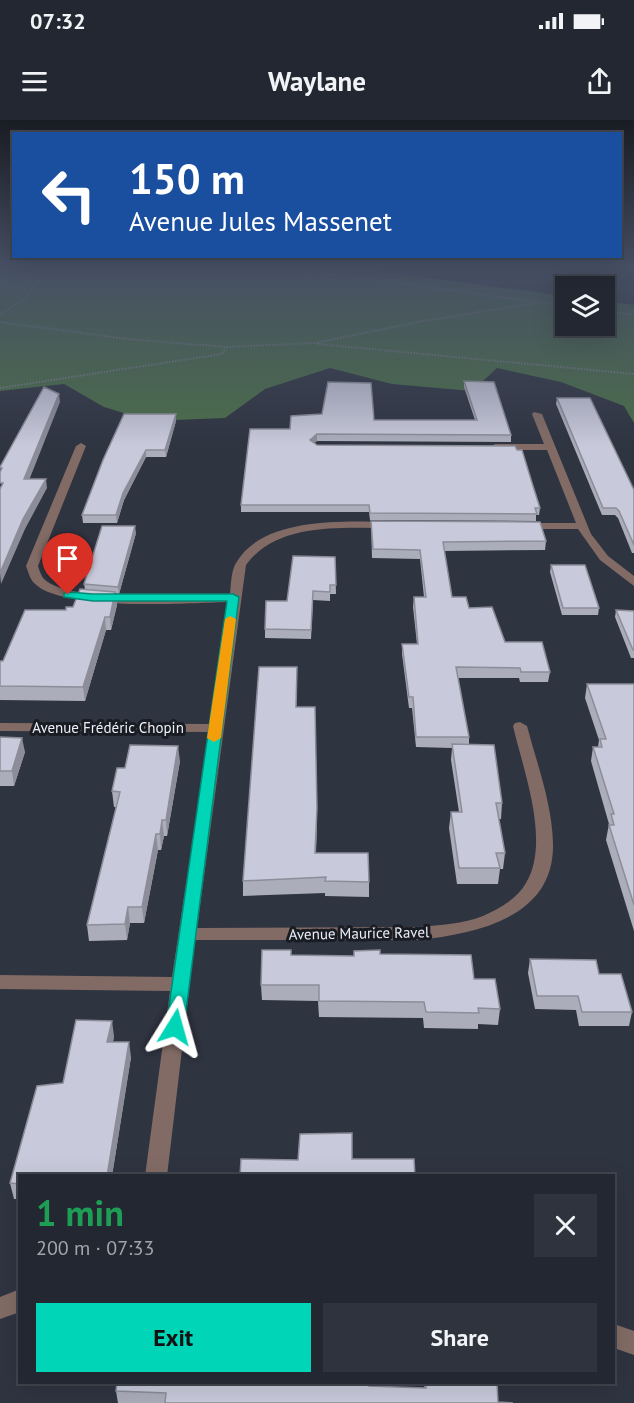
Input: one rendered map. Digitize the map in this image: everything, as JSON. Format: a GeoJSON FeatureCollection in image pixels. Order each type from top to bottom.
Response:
{"type":"FeatureCollection","features":[{"type":"Feature","properties":{"kind":"street"},"geometry":{"type":"LineString","coordinates":[[537,414],[581,526],[604,558],[634,582]]}},
{"type":"Feature","properties":{"kind":"street"},"geometry":{"type":"LineString","coordinates":[[81,446],[32,566],[33,575],[38,581],[53,590],[80,597],[233,597]]}},
{"type":"Feature","properties":{"kind":"street"},"geometry":{"type":"LineString","coordinates":[[479,447],[549,447]]}},
{"type":"Feature","properties":{"kind":"street"},"geometry":{"type":"LineString","coordinates":[[156,1174],[233,597],[242,561],[254,549],[269,540],[322,526],[408,525]]}},
{"type":"Feature","properties":{"kind":"street"},"geometry":{"type":"LineString","coordinates":[[500,526],[581,526]]}},
{"type":"Feature","properties":{"kind":"street","name":"Avenue Maurice Ravel"},"geometry":{"type":"LineString","coordinates":[[187,934],[431,933],[483,922],[504,913],[521,900],[533,886],[544,856],[542,826],[520,726]]}},
{"type":"Feature","properties":{"kind":"street","name":"Avenue Frédéric Chopin"},"geometry":{"type":"LineString","coordinates":[[0,727],[215,728]]}},
{"type":"Feature","properties":{"kind":"street"},"geometry":{"type":"LineString","coordinates":[[0,982],[181,984]]}},
{"type":"Feature","properties":{"kind":"street"},"geometry":{"type":"LineString","coordinates":[[0,1308],[18,1301]]}},
{"type":"Feature","properties":{"kind":"street"},"geometry":{"type":"LineString","coordinates":[[615,1336],[634,1343]]}},
{"type":"Feature","properties":{"kind":"path"},"geometry":{"type":"LineString","coordinates":[[29,326],[127,339],[226,347],[315,343],[634,374]]}},
{"type":"Feature","properties":{"kind":"path"},"geometry":{"type":"LineString","coordinates":[[315,343],[399,326]]}},
{"type":"Feature","properties":{"kind":"path"},"geometry":{"type":"LineString","coordinates":[[0,388],[222,354],[226,347]]}},
{"type":"Feature","properties":{"kind":"green space"},"geometry":{"type":"Polygon","coordinates":[[[0,326],[555,326],[555,336],[615,336],[615,326],[634,326],[634,423],[624,406],[561,382],[497,368],[472,391],[392,384],[330,368],[265,389],[225,418],[150,421],[104,407],[64,384],[0,391],[0,326]]]}},
{"type":"Feature","properties":{"kind":"building"},"geometry":{"type":"Polygon","coordinates":[[[464,381],[494,382],[511,435],[317,434],[310,440],[317,445],[515,446],[517,450],[522,450],[540,508],[535,508],[537,514],[370,513],[369,505],[241,505],[250,429],[290,429],[291,416],[322,414],[328,382],[371,383],[374,420],[477,420],[464,381]]]}},
{"type":"Feature","properties":{"kind":"building"},"geometry":{"type":"Polygon","coordinates":[[[44,387],[59,394],[24,479],[46,479],[23,519],[0,573],[0,489],[3,483],[0,483],[2,468],[0,467],[44,387]]]}},
{"type":"Feature","properties":{"kind":"building"},"geometry":{"type":"Polygon","coordinates":[[[557,398],[590,398],[634,490],[634,545],[619,511],[616,508],[603,508],[557,398]]]}},
{"type":"Feature","properties":{"kind":"building"},"geometry":{"type":"Polygon","coordinates":[[[124,414],[176,414],[165,450],[146,450],[123,493],[116,515],[82,515],[103,460],[124,414]]]}},
{"type":"Feature","properties":{"kind":"building"},"geometry":{"type":"Polygon","coordinates":[[[371,521],[540,522],[546,541],[443,542],[452,597],[466,597],[469,608],[492,607],[505,642],[542,642],[550,672],[521,672],[520,668],[456,667],[469,737],[416,737],[413,697],[409,697],[402,644],[418,644],[414,597],[426,597],[420,550],[373,549],[371,521]]]}},
{"type":"Feature","properties":{"kind":"building"},"geometry":{"type":"Polygon","coordinates":[[[102,526],[135,526],[118,587],[84,584],[102,526]]]}},
{"type":"Feature","properties":{"kind":"building"},"geometry":{"type":"Polygon","coordinates":[[[293,556],[335,557],[336,585],[330,585],[330,592],[313,591],[311,630],[265,629],[266,601],[287,601],[293,556]]]}},
{"type":"Feature","properties":{"kind":"building"},"geometry":{"type":"Polygon","coordinates":[[[551,565],[585,565],[599,608],[563,608],[551,565]]]}},
{"type":"Feature","properties":{"kind":"building"},"geometry":{"type":"Polygon","coordinates":[[[80,589],[115,592],[110,617],[105,617],[83,687],[0,686],[0,661],[3,661],[25,610],[66,610],[66,607],[73,607],[80,589]]]}},
{"type":"Feature","properties":{"kind":"building"},"geometry":{"type":"Polygon","coordinates":[[[616,610],[634,611],[634,650],[633,650],[616,610]]]}},
{"type":"Feature","properties":{"kind":"building"},"geometry":{"type":"Polygon","coordinates":[[[259,667],[297,667],[296,707],[315,707],[317,808],[315,853],[368,853],[369,882],[325,881],[326,877],[243,881],[259,667]]]}},
{"type":"Feature","properties":{"kind":"building"},"geometry":{"type":"Polygon","coordinates":[[[587,684],[634,684],[634,905],[609,825],[614,825],[611,814],[614,814],[593,747],[602,747],[600,739],[606,739],[587,684]]]}},
{"type":"Feature","properties":{"kind":"building"},"geometry":{"type":"Polygon","coordinates":[[[0,737],[22,738],[12,771],[0,771],[0,737]]]}},
{"type":"Feature","properties":{"kind":"building"},"geometry":{"type":"Polygon","coordinates":[[[452,744],[494,745],[502,803],[496,803],[505,853],[496,853],[500,868],[459,868],[451,812],[462,812],[452,744]]]}},
{"type":"Feature","properties":{"kind":"building"},"geometry":{"type":"Polygon","coordinates":[[[130,745],[178,746],[166,820],[162,820],[160,834],[156,834],[142,907],[128,907],[125,924],[87,925],[120,792],[112,791],[117,768],[125,768],[130,745]]]}},
{"type":"Feature","properties":{"kind":"building"},"geometry":{"type":"Polygon","coordinates":[[[262,950],[291,950],[291,955],[354,956],[354,951],[380,950],[380,954],[471,955],[474,979],[495,979],[500,1009],[478,1008],[479,1013],[426,1012],[424,1002],[319,1001],[319,985],[261,985],[262,950]]]}},
{"type":"Feature","properties":{"kind":"building"},"geometry":{"type":"Polygon","coordinates":[[[530,959],[596,960],[599,974],[621,974],[632,1012],[582,1012],[578,996],[537,996],[530,959]]]}},
{"type":"Feature","properties":{"kind":"building"},"geometry":{"type":"Polygon","coordinates":[[[76,1020],[112,1021],[107,1042],[129,1042],[107,1174],[18,1174],[18,1184],[10,1183],[37,1086],[63,1083],[76,1020]]]}},
{"type":"Feature","properties":{"kind":"building"},"geometry":{"type":"Polygon","coordinates":[[[352,1133],[352,1159],[414,1159],[415,1174],[240,1174],[241,1159],[298,1160],[300,1134],[352,1133]]]}},
{"type":"Feature","properties":{"kind":"building"},"geometry":{"type":"Polygon","coordinates":[[[117,1384],[368,1384],[369,1386],[426,1388],[426,1384],[497,1384],[498,1402],[513,1403],[165,1403],[166,1393],[116,1391],[117,1384]]]}},
{"type":"Feature","properties":{"kind":"slow traffic"},"geometry":{"type":"LineString","coordinates":[[214,738],[230,619]]}},
{"type":"Feature","properties":{"kind":"route"},"geometry":{"type":"LineString","coordinates":[[68,595],[93,598],[233,597],[175,1027]]}}]}
